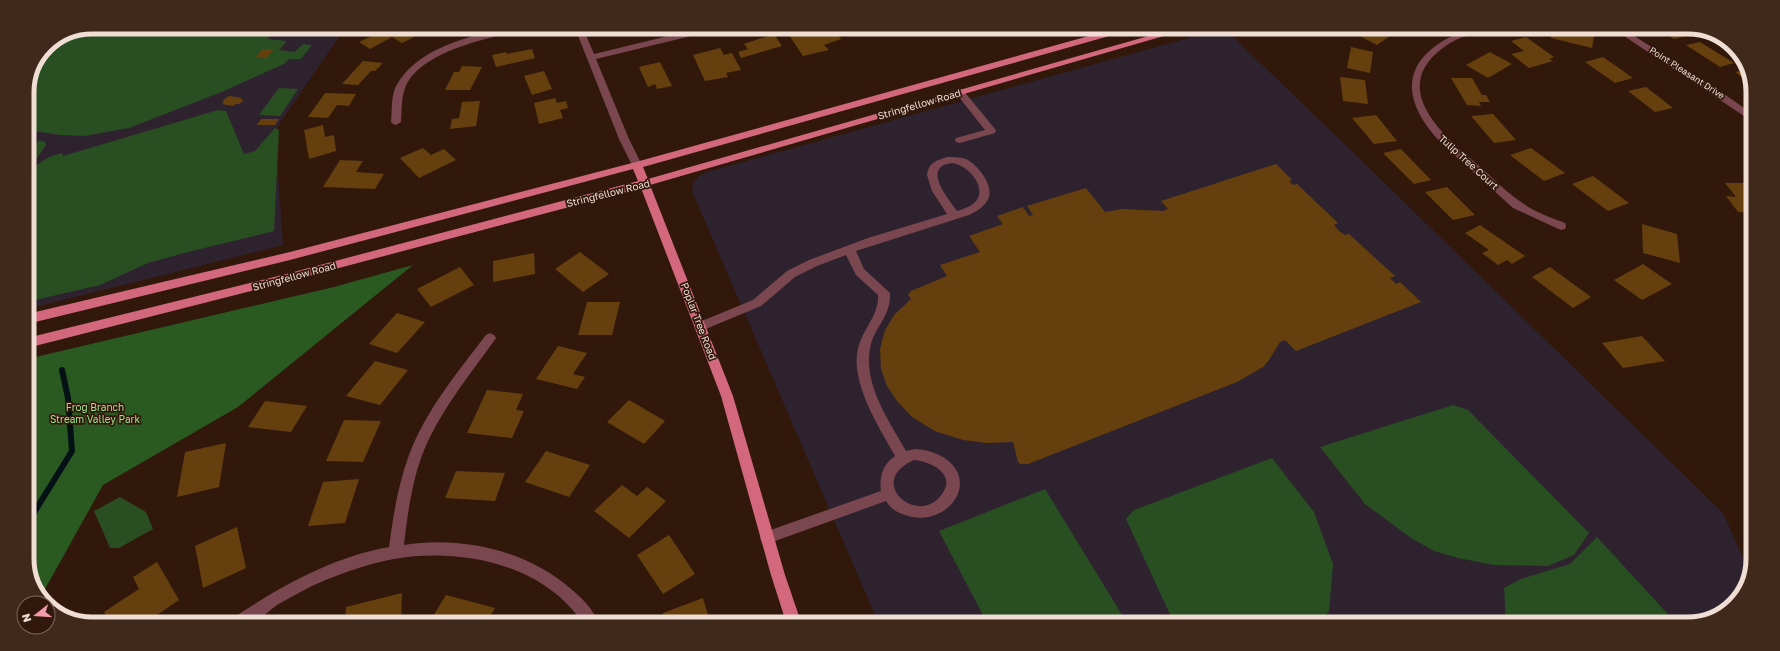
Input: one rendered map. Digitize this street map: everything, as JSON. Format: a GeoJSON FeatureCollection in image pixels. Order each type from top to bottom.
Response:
{"type":"FeatureCollection","features":[{"type":"Feature","properties":{"kind":"main road","name":"Stringfellow Road"},"geometry":{"type":"LineString","coordinates":[[34,317],[290,256],[637,164],[1106,34]]}},
{"type":"Feature","properties":{"kind":"main road","name":"Stringfellow Road"},"geometry":{"type":"LineString","coordinates":[[34,341],[286,278],[645,183],[1166,34]]}},
{"type":"Feature","properties":{"kind":"main road","name":"Poplar Tree Road"},"geometry":{"type":"LineString","coordinates":[[637,164],[727,396],[767,538],[792,617]]}},
{"type":"Feature","properties":{"kind":"street"},"geometry":{"type":"LineString","coordinates":[[396,122],[398,95],[401,86],[416,68],[454,46],[494,34]]}},
{"type":"Feature","properties":{"kind":"street","name":"Poplar Tree Road"},"geometry":{"type":"LineString","coordinates":[[581,34],[624,139],[637,164]]}},
{"type":"Feature","properties":{"kind":"street"},"geometry":{"type":"LineString","coordinates":[[591,57],[688,34]]}},
{"type":"Feature","properties":{"kind":"street","name":"Tulip Tree Court"},"geometry":{"type":"LineString","coordinates":[[1462,34],[1450,38],[1439,45],[1428,54],[1421,64],[1416,84],[1420,106],[1429,123],[1443,140],[1517,205],[1540,218],[1560,226]]}},
{"type":"Feature","properties":{"kind":"street","name":"Point Pleasant Drive"},"geometry":{"type":"LineString","coordinates":[[1625,34],[1708,87],[1746,114]]}},
{"type":"Feature","properties":{"kind":"street"},"geometry":{"type":"LineString","coordinates":[[960,92],[990,131],[960,140]]}},
{"type":"Feature","properties":{"kind":"street"},"geometry":{"type":"LineString","coordinates":[[701,326],[757,303],[768,296],[791,274],[813,263],[849,249],[954,215],[971,209],[981,202],[986,190],[982,180],[969,166],[960,161],[953,160],[936,165],[932,169],[932,175],[935,184],[954,215]]}},
{"type":"Feature","properties":{"kind":"street"},"geometry":{"type":"LineString","coordinates":[[849,249],[860,272],[884,293],[885,305],[865,344],[863,355],[864,369],[873,401],[882,421],[903,457]]}},
{"type":"Feature","properties":{"kind":"street"},"geometry":{"type":"LineString","coordinates":[[396,552],[405,490],[416,454],[428,427],[447,395],[490,338]]}},
{"type":"Feature","properties":{"kind":"street"},"geometry":{"type":"LineString","coordinates":[[913,454],[923,454],[934,457],[942,462],[949,470],[952,479],[953,488],[949,497],[943,504],[934,510],[913,512],[902,508],[894,502],[888,494],[886,477],[889,469],[903,457],[913,454]]}},
{"type":"Feature","properties":{"kind":"street"},"geometry":{"type":"LineString","coordinates":[[767,538],[888,494]]}},
{"type":"Feature","properties":{"kind":"street"},"geometry":{"type":"LineString","coordinates":[[247,617],[293,588],[331,570],[396,552],[440,549],[480,552],[511,561],[538,574],[564,591],[588,617]]}},
{"type":"Feature","properties":{"kind":"shaded area"},"geometry":{"type":"Polygon","coordinates":[[[92,34],[341,34],[275,130],[283,245],[34,307],[34,92],[38,70],[51,51],[70,38],[92,34]]]}},
{"type":"Feature","properties":{"kind":"shaded area"},"geometry":{"type":"Polygon","coordinates":[[[1203,34],[1230,34],[1723,513],[1746,564],[1743,577],[1734,594],[1726,603],[1710,613],[1695,617],[876,617],[692,191],[693,183],[699,176],[707,172],[1203,34]]]}},
{"type":"Feature","properties":{"kind":"green space"},"geometry":{"type":"Polygon","coordinates":[[[92,34],[275,34],[267,39],[287,41],[279,50],[295,52],[303,44],[312,45],[301,59],[289,59],[284,64],[224,91],[129,128],[84,136],[60,135],[34,131],[35,81],[38,70],[51,51],[70,38],[92,34]]]}},
{"type":"Feature","properties":{"kind":"green space"},"geometry":{"type":"Polygon","coordinates":[[[279,88],[298,89],[280,116],[259,115],[279,88]]]}},
{"type":"Feature","properties":{"kind":"green space"},"geometry":{"type":"Polygon","coordinates":[[[218,110],[226,111],[244,154],[255,151],[275,128],[279,130],[274,231],[148,263],[100,285],[34,300],[34,167],[49,157],[62,153],[63,156],[218,110]]]}},
{"type":"Feature","properties":{"kind":"green space"},"geometry":{"type":"Polygon","coordinates":[[[39,140],[45,142],[46,145],[34,162],[34,144],[39,140]]]}},
{"type":"Feature","properties":{"kind":"green space","name":"Frog Branch Stream Valley Park"},"geometry":{"type":"Polygon","coordinates":[[[413,265],[238,407],[103,485],[44,591],[38,581],[34,563],[34,357],[334,287],[413,265]]]}},
{"type":"Feature","properties":{"kind":"green space"},"geometry":{"type":"Polygon","coordinates":[[[1453,405],[1468,410],[1589,533],[1574,555],[1548,566],[1494,565],[1458,558],[1434,551],[1411,538],[1365,504],[1320,447],[1453,405]]]}},
{"type":"Feature","properties":{"kind":"green space"},"geometry":{"type":"Polygon","coordinates":[[[1272,458],[1314,512],[1333,564],[1329,611],[1324,617],[1171,617],[1126,519],[1134,510],[1272,458]]]}},
{"type":"Feature","properties":{"kind":"green space"},"geometry":{"type":"Polygon","coordinates":[[[1045,489],[1123,617],[984,617],[939,531],[1045,489]]]}},
{"type":"Feature","properties":{"kind":"green space"},"geometry":{"type":"Polygon","coordinates":[[[120,497],[146,512],[153,529],[119,548],[110,548],[94,511],[120,497]]]}},
{"type":"Feature","properties":{"kind":"green space"},"geometry":{"type":"Polygon","coordinates":[[[1597,537],[1671,617],[1506,617],[1504,588],[1521,579],[1570,564],[1597,537]]]}},
{"type":"Feature","properties":{"kind":"building"},"geometry":{"type":"Polygon","coordinates":[[[376,34],[418,35],[402,43],[392,37],[370,49],[359,42],[376,34]]]}},
{"type":"Feature","properties":{"kind":"building"},"geometry":{"type":"Polygon","coordinates":[[[774,34],[782,46],[741,58],[738,52],[748,49],[744,44],[774,34]]]}},
{"type":"Feature","properties":{"kind":"building"},"geometry":{"type":"Polygon","coordinates":[[[788,34],[812,34],[813,36],[819,34],[838,34],[841,39],[824,45],[829,50],[803,56],[788,34]]]}},
{"type":"Feature","properties":{"kind":"building"},"geometry":{"type":"Polygon","coordinates":[[[1360,34],[1393,34],[1377,45],[1358,35],[1360,34]]]}},
{"type":"Feature","properties":{"kind":"building"},"geometry":{"type":"Polygon","coordinates":[[[1552,34],[1585,34],[1594,36],[1592,48],[1551,38],[1552,34]]]}},
{"type":"Feature","properties":{"kind":"building"},"geometry":{"type":"Polygon","coordinates":[[[1666,34],[1693,34],[1674,39],[1666,34]]]}},
{"type":"Feature","properties":{"kind":"building"},"geometry":{"type":"Polygon","coordinates":[[[1526,37],[1554,57],[1549,59],[1553,61],[1529,68],[1511,54],[1524,51],[1511,41],[1526,37]]]}},
{"type":"Feature","properties":{"kind":"building"},"geometry":{"type":"Polygon","coordinates":[[[1700,42],[1734,63],[1720,67],[1686,45],[1700,42]]]}},
{"type":"Feature","properties":{"kind":"building"},"geometry":{"type":"Polygon","coordinates":[[[1351,47],[1373,52],[1370,73],[1347,68],[1351,47]]]}},
{"type":"Feature","properties":{"kind":"building"},"geometry":{"type":"Polygon","coordinates":[[[720,48],[724,55],[732,53],[741,70],[726,73],[728,77],[705,81],[693,55],[720,48]]]}},
{"type":"Feature","properties":{"kind":"building"},"geometry":{"type":"Polygon","coordinates":[[[263,49],[274,49],[266,58],[256,57],[263,49]]]}},
{"type":"Feature","properties":{"kind":"building"},"geometry":{"type":"Polygon","coordinates":[[[532,49],[535,58],[496,67],[492,55],[506,52],[507,54],[532,49]]]}},
{"type":"Feature","properties":{"kind":"building"},"geometry":{"type":"Polygon","coordinates":[[[1490,52],[1512,64],[1488,78],[1466,65],[1490,52]]]}},
{"type":"Feature","properties":{"kind":"building"},"geometry":{"type":"Polygon","coordinates":[[[1603,57],[1633,78],[1615,83],[1585,62],[1603,57]]]}},
{"type":"Feature","properties":{"kind":"building"},"geometry":{"type":"Polygon","coordinates":[[[363,61],[383,63],[375,71],[371,71],[358,85],[342,84],[363,61]]]}},
{"type":"Feature","properties":{"kind":"building"},"geometry":{"type":"Polygon","coordinates":[[[660,62],[672,86],[657,89],[655,84],[648,87],[639,67],[660,62]]]}},
{"type":"Feature","properties":{"kind":"building"},"geometry":{"type":"Polygon","coordinates":[[[462,66],[482,67],[470,90],[445,90],[454,72],[459,72],[462,66]]]}},
{"type":"Feature","properties":{"kind":"building"},"geometry":{"type":"Polygon","coordinates":[[[544,71],[552,89],[532,95],[524,76],[544,71]]]}},
{"type":"Feature","properties":{"kind":"building"},"geometry":{"type":"Polygon","coordinates":[[[1742,71],[1744,79],[1735,72],[1742,71]]]}},
{"type":"Feature","properties":{"kind":"building"},"geometry":{"type":"Polygon","coordinates":[[[1340,77],[1365,80],[1368,104],[1343,101],[1340,77]]]}},
{"type":"Feature","properties":{"kind":"building"},"geometry":{"type":"Polygon","coordinates":[[[1451,78],[1472,78],[1482,95],[1486,95],[1490,102],[1479,102],[1481,106],[1467,105],[1451,78]]]}},
{"type":"Feature","properties":{"kind":"building"},"geometry":{"type":"Polygon","coordinates":[[[1646,87],[1673,108],[1655,112],[1628,91],[1646,87]]]}},
{"type":"Feature","properties":{"kind":"building"},"geometry":{"type":"Polygon","coordinates":[[[325,93],[356,94],[349,106],[337,105],[328,118],[308,117],[325,93]]]}},
{"type":"Feature","properties":{"kind":"building"},"geometry":{"type":"Polygon","coordinates":[[[229,96],[242,98],[241,100],[244,100],[233,106],[222,104],[224,102],[222,101],[229,96]]]}},
{"type":"Feature","properties":{"kind":"building"},"geometry":{"type":"Polygon","coordinates":[[[555,98],[557,103],[566,101],[568,108],[560,110],[563,118],[539,124],[534,103],[555,98]]]}},
{"type":"Feature","properties":{"kind":"building"},"geometry":{"type":"Polygon","coordinates":[[[480,101],[476,126],[450,129],[452,119],[459,118],[462,102],[480,101]]]}},
{"type":"Feature","properties":{"kind":"building"},"geometry":{"type":"Polygon","coordinates":[[[1493,114],[1516,140],[1494,143],[1471,116],[1493,114]]]}},
{"type":"Feature","properties":{"kind":"building"},"geometry":{"type":"Polygon","coordinates":[[[1376,115],[1397,141],[1374,144],[1352,118],[1376,115]]]}},
{"type":"Feature","properties":{"kind":"building"},"geometry":{"type":"Polygon","coordinates":[[[261,119],[279,119],[275,125],[257,125],[261,119]]]}},
{"type":"Feature","properties":{"kind":"building"},"geometry":{"type":"Polygon","coordinates":[[[323,125],[325,137],[334,135],[336,151],[309,159],[304,130],[323,125]]]}},
{"type":"Feature","properties":{"kind":"building"},"geometry":{"type":"Polygon","coordinates":[[[423,148],[431,155],[444,149],[456,160],[419,178],[400,158],[423,148]]]}},
{"type":"Feature","properties":{"kind":"building"},"geometry":{"type":"Polygon","coordinates":[[[1531,148],[1565,173],[1544,181],[1510,155],[1531,148]]]}},
{"type":"Feature","properties":{"kind":"building"},"geometry":{"type":"Polygon","coordinates":[[[1401,149],[1431,180],[1414,184],[1383,153],[1401,149]]]}},
{"type":"Feature","properties":{"kind":"building"},"geometry":{"type":"Polygon","coordinates":[[[340,160],[363,161],[356,172],[384,174],[375,189],[323,187],[340,160]]]}},
{"type":"Feature","properties":{"kind":"building"},"geometry":{"type":"Polygon","coordinates":[[[1276,164],[1292,180],[1289,181],[1293,185],[1297,184],[1338,223],[1334,225],[1339,231],[1345,235],[1349,234],[1395,276],[1390,278],[1396,284],[1400,282],[1421,302],[1296,351],[1285,340],[1280,342],[1263,367],[1237,382],[1028,464],[1020,464],[1018,462],[1013,442],[987,443],[963,440],[935,431],[912,417],[897,401],[887,386],[881,369],[880,349],[885,330],[895,314],[911,299],[908,295],[911,291],[947,276],[940,265],[980,252],[969,236],[1003,224],[997,216],[1023,207],[1029,216],[1033,215],[1027,206],[1086,188],[1105,212],[1123,209],[1163,211],[1168,209],[1161,201],[1276,164]]]}},
{"type":"Feature","properties":{"kind":"building"},"geometry":{"type":"Polygon","coordinates":[[[1593,176],[1629,203],[1608,211],[1572,184],[1593,176]]]}},
{"type":"Feature","properties":{"kind":"building"},"geometry":{"type":"Polygon","coordinates":[[[1725,183],[1746,183],[1746,213],[1738,212],[1726,196],[1736,197],[1725,183]]]}},
{"type":"Feature","properties":{"kind":"building"},"geometry":{"type":"Polygon","coordinates":[[[1447,187],[1475,215],[1453,220],[1425,192],[1447,187]]]}},
{"type":"Feature","properties":{"kind":"building"},"geometry":{"type":"Polygon","coordinates":[[[1642,224],[1677,234],[1680,263],[1643,253],[1642,224]]]}},
{"type":"Feature","properties":{"kind":"building"},"geometry":{"type":"Polygon","coordinates":[[[1480,225],[1525,256],[1512,264],[1507,260],[1498,265],[1482,253],[1489,250],[1465,233],[1480,225]]]}},
{"type":"Feature","properties":{"kind":"building"},"geometry":{"type":"Polygon","coordinates":[[[580,252],[609,274],[583,292],[555,269],[580,252]]]}},
{"type":"Feature","properties":{"kind":"building"},"geometry":{"type":"Polygon","coordinates":[[[534,253],[535,274],[493,282],[493,261],[534,253]]]}},
{"type":"Feature","properties":{"kind":"building"},"geometry":{"type":"Polygon","coordinates":[[[1643,264],[1672,284],[1642,300],[1614,280],[1643,264]]]}},
{"type":"Feature","properties":{"kind":"building"},"geometry":{"type":"Polygon","coordinates":[[[460,267],[474,285],[431,307],[417,289],[460,267]]]}},
{"type":"Feature","properties":{"kind":"building"},"geometry":{"type":"Polygon","coordinates":[[[1550,267],[1591,297],[1573,308],[1532,277],[1550,267]]]}},
{"type":"Feature","properties":{"kind":"building"},"geometry":{"type":"Polygon","coordinates":[[[587,302],[620,302],[612,335],[578,335],[587,302]]]}},
{"type":"Feature","properties":{"kind":"building"},"geometry":{"type":"Polygon","coordinates":[[[397,313],[425,322],[397,353],[369,344],[397,313]]]}},
{"type":"Feature","properties":{"kind":"building"},"geometry":{"type":"Polygon","coordinates":[[[1642,336],[1665,361],[1623,368],[1602,343],[1642,336]]]}},
{"type":"Feature","properties":{"kind":"building"},"geometry":{"type":"Polygon","coordinates":[[[558,346],[587,353],[573,374],[585,377],[577,389],[536,379],[558,346]]]}},
{"type":"Feature","properties":{"kind":"building"},"geometry":{"type":"Polygon","coordinates":[[[375,361],[408,370],[380,405],[346,396],[375,361]]]}},
{"type":"Feature","properties":{"kind":"building"},"geometry":{"type":"Polygon","coordinates":[[[487,390],[523,394],[516,410],[524,411],[512,438],[467,433],[487,390]]]}},
{"type":"Feature","properties":{"kind":"building"},"geometry":{"type":"Polygon","coordinates":[[[629,400],[665,421],[644,444],[607,422],[629,400]]]}},
{"type":"Feature","properties":{"kind":"building"},"geometry":{"type":"Polygon","coordinates":[[[265,401],[307,406],[291,432],[248,427],[265,401]]]}},
{"type":"Feature","properties":{"kind":"building"},"geometry":{"type":"Polygon","coordinates":[[[344,420],[381,421],[363,462],[326,461],[344,420]]]}},
{"type":"Feature","properties":{"kind":"building"},"geometry":{"type":"Polygon","coordinates":[[[226,443],[219,487],[177,497],[185,452],[226,443]]]}},
{"type":"Feature","properties":{"kind":"building"},"geometry":{"type":"Polygon","coordinates":[[[546,451],[590,465],[569,497],[525,482],[546,451]]]}},
{"type":"Feature","properties":{"kind":"building"},"geometry":{"type":"Polygon","coordinates":[[[456,471],[505,473],[495,501],[445,498],[456,471]]]}},
{"type":"Feature","properties":{"kind":"building"},"geometry":{"type":"Polygon","coordinates":[[[359,479],[345,523],[308,526],[323,482],[359,479]]]}},
{"type":"Feature","properties":{"kind":"building"},"geometry":{"type":"Polygon","coordinates":[[[622,485],[637,496],[647,487],[666,501],[629,538],[594,511],[622,485]]]}},
{"type":"Feature","properties":{"kind":"building"},"geometry":{"type":"Polygon","coordinates":[[[237,527],[246,568],[203,588],[195,546],[237,527]]]}},
{"type":"Feature","properties":{"kind":"building"},"geometry":{"type":"Polygon","coordinates":[[[669,535],[695,574],[663,594],[637,555],[669,535]]]}},
{"type":"Feature","properties":{"kind":"building"},"geometry":{"type":"Polygon","coordinates":[[[157,562],[179,600],[154,617],[106,617],[104,612],[139,589],[133,577],[157,562]]]}},
{"type":"Feature","properties":{"kind":"building"},"geometry":{"type":"Polygon","coordinates":[[[402,593],[401,617],[345,617],[346,607],[402,593]]]}},
{"type":"Feature","properties":{"kind":"building"},"geometry":{"type":"Polygon","coordinates":[[[446,595],[495,608],[489,617],[432,617],[446,595]]]}},
{"type":"Feature","properties":{"kind":"building"},"geometry":{"type":"Polygon","coordinates":[[[703,598],[709,617],[664,617],[663,613],[703,598]]]}},
{"type":"Feature","properties":{"kind":"waterway"},"geometry":{"type":"LineString","coordinates":[[34,513],[72,451],[68,398],[62,370]]}}]}
